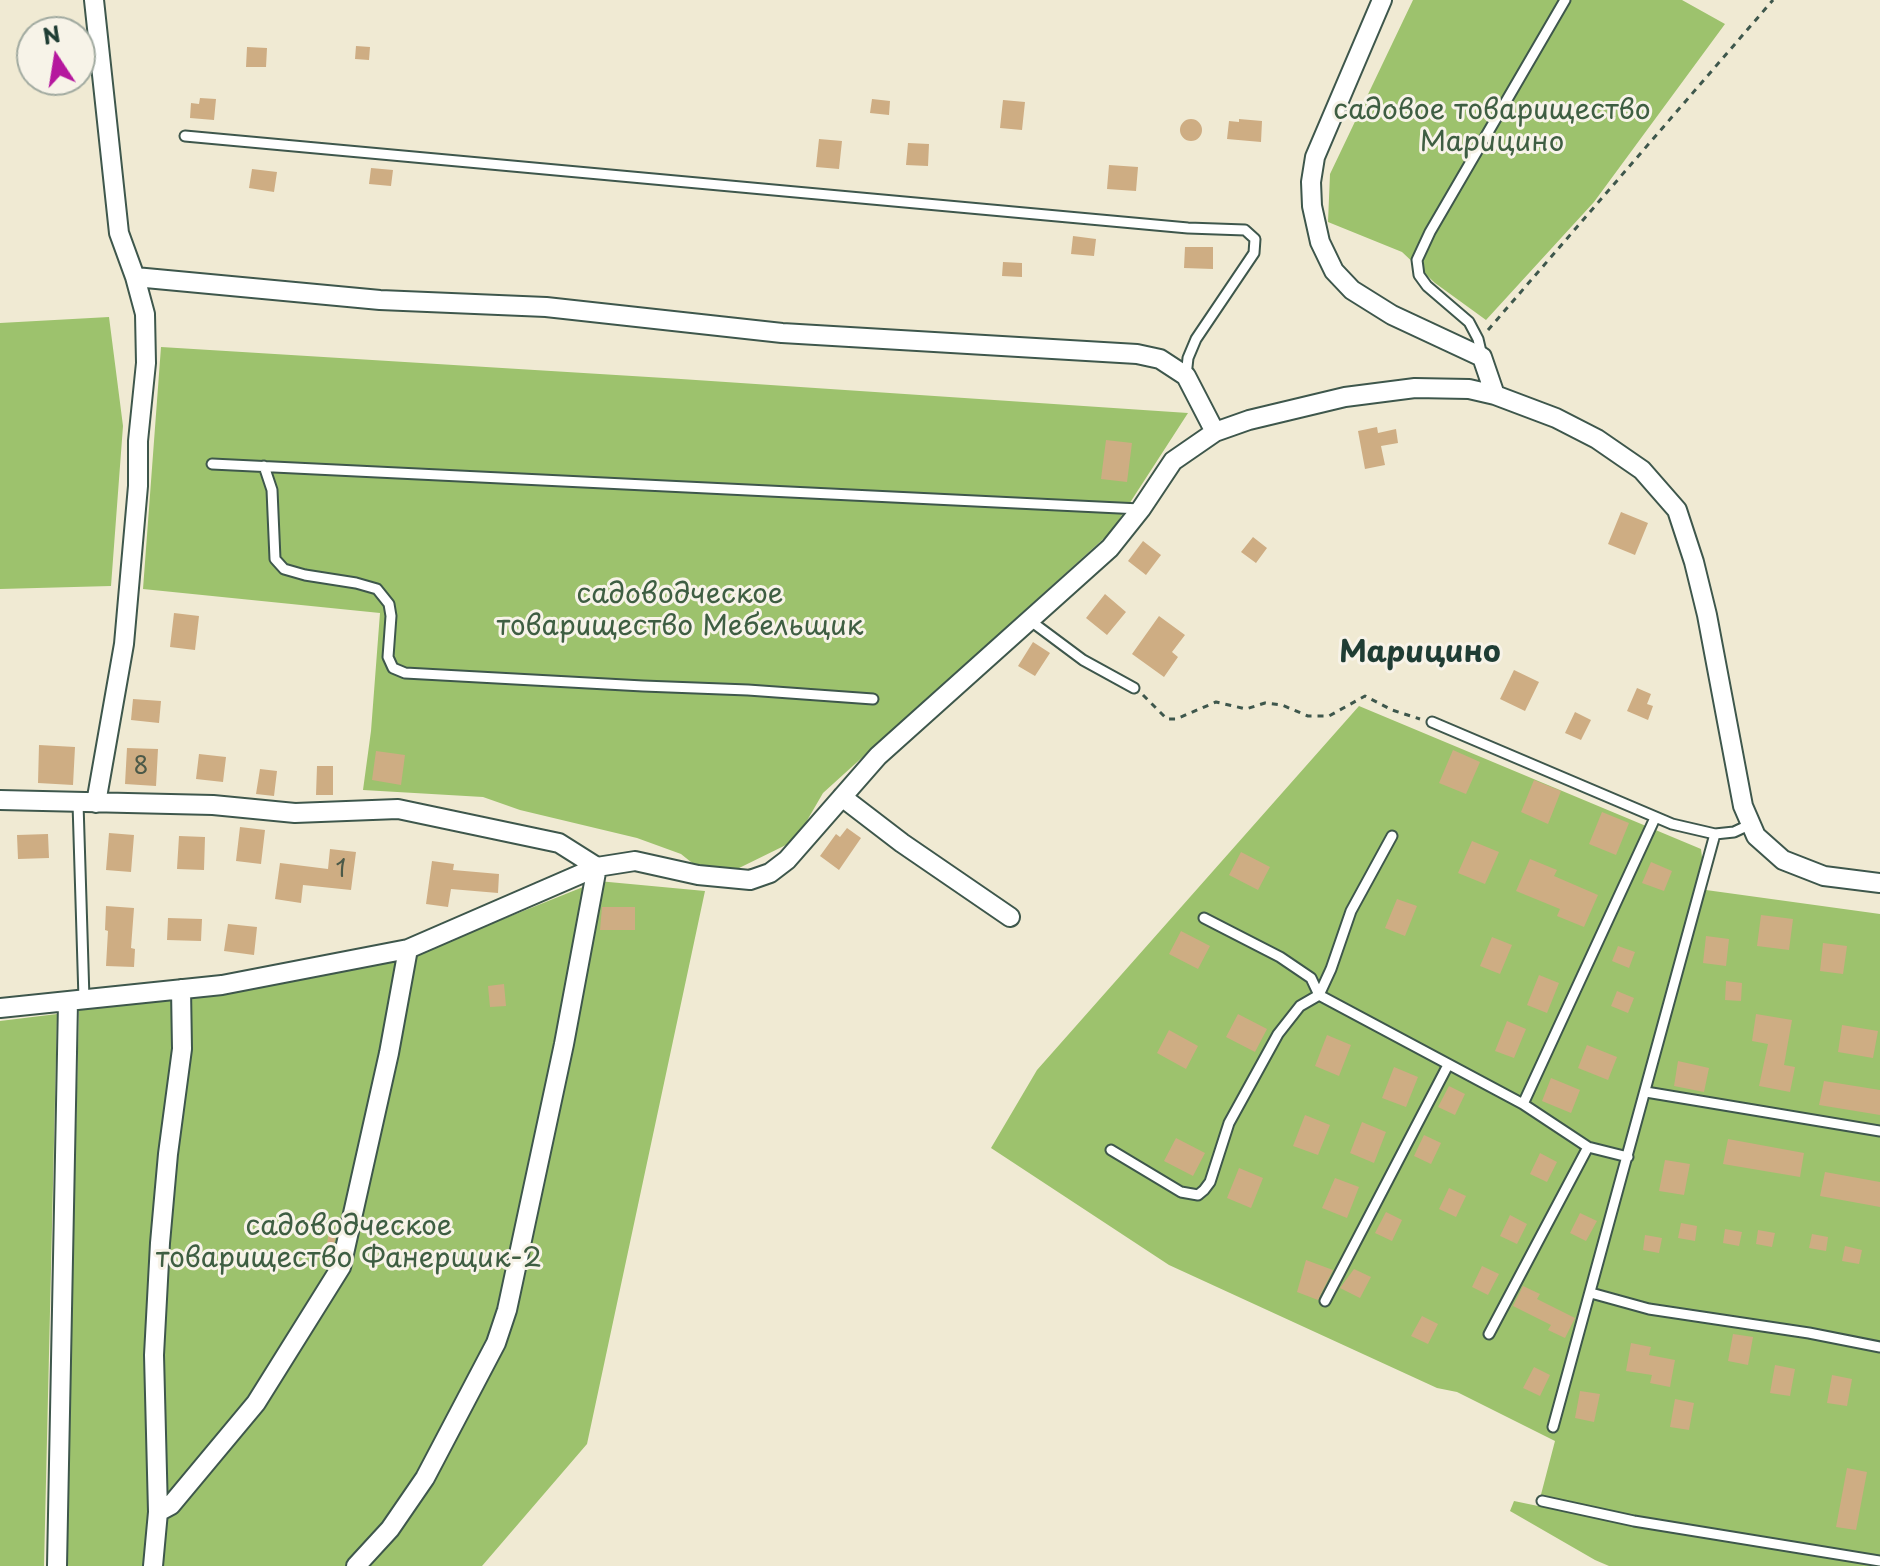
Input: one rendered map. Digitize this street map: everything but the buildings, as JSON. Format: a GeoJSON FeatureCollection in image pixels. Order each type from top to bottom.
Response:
{"type":"FeatureCollection","features":[{"type":"Feature","properties":{"kind":"street"},"geometry":{"type":"LineString","coordinates":[[87,803],[124,644],[146,363],[145,314],[119,233],[94,0]]}},
{"type":"Feature","properties":{"kind":"street"},"geometry":{"type":"LineString","coordinates":[[1382,0],[1315,157],[1311,182],[1312,206],[1320,242],[1334,271],[1352,290],[1392,315],[1482,357],[1495,395]]}},
{"type":"Feature","properties":{"kind":"street"},"geometry":{"type":"LineString","coordinates":[[135,277],[380,300],[546,307],[782,333],[1137,354],[1160,359],[1186,376],[1215,432]]}},
{"type":"Feature","properties":{"kind":"street"},"geometry":{"type":"LineString","coordinates":[[0,1008],[222,985],[408,949],[597,867],[635,861],[698,875],[750,880],[770,873],[787,860],[878,756],[1110,548],[1173,461],[1215,432],[1249,420],[1381,391],[1415,388],[1469,389],[1495,395],[1556,418],[1597,439],[1642,470],[1677,510],[1694,562],[1749,825],[1756,836],[1783,860],[1824,876],[1880,883]]}},
{"type":"Feature","properties":{"kind":"street"},"geometry":{"type":"LineString","coordinates":[[842,797],[902,843],[1010,917]]}},
{"type":"Feature","properties":{"kind":"street"},"geometry":{"type":"LineString","coordinates":[[0,800],[213,805],[295,813],[398,809],[559,843],[597,867]]}},
{"type":"Feature","properties":{"kind":"street"},"geometry":{"type":"LineString","coordinates":[[356,1566],[390,1529],[425,1478],[496,1343],[507,1310],[564,1044],[597,867]]}},
{"type":"Feature","properties":{"kind":"street"},"geometry":{"type":"LineString","coordinates":[[158,1512],[171,1505],[256,1403],[341,1267],[389,1053],[408,949]]}},
{"type":"Feature","properties":{"kind":"street"},"geometry":{"type":"LineString","coordinates":[[153,1566],[158,1512],[154,1355],[164,1198],[182,1049],[181,989]]}},
{"type":"Feature","properties":{"kind":"street"},"geometry":{"type":"LineString","coordinates":[[57,1566],[76,1000]]}},
{"type":"Feature","properties":{"kind":"lane"},"geometry":{"type":"LineString","coordinates":[[1482,357],[1478,339],[1469,322],[1427,286],[1419,275],[1417,260],[1430,232],[1565,0]]}},
{"type":"Feature","properties":{"kind":"lane"},"geometry":{"type":"LineString","coordinates":[[185,136],[1188,228],[1245,230],[1255,239],[1254,253],[1196,339],[1188,358],[1186,376]]}},
{"type":"Feature","properties":{"kind":"lane"},"geometry":{"type":"LineString","coordinates":[[212,464],[1141,509]]}},
{"type":"Feature","properties":{"kind":"lane"},"geometry":{"type":"LineString","coordinates":[[264,466],[272,490],[275,559],[284,569],[377,589],[389,604],[391,616],[388,657],[393,668],[405,673],[873,699]]}},
{"type":"Feature","properties":{"kind":"lane"},"geometry":{"type":"LineString","coordinates":[[1028,619],[1083,660],[1134,688]]}},
{"type":"Feature","properties":{"kind":"lane"},"geometry":{"type":"LineString","coordinates":[[1432,722],[1655,818],[1715,834],[1734,832],[1749,825]]}},
{"type":"Feature","properties":{"kind":"lane"},"geometry":{"type":"LineString","coordinates":[[76,1000],[87,803]]}},
{"type":"Feature","properties":{"kind":"lane"},"geometry":{"type":"LineString","coordinates":[[1523,1104],[1655,818]]}},
{"type":"Feature","properties":{"kind":"lane"},"geometry":{"type":"LineString","coordinates":[[1553,1427],[1715,834]]}},
{"type":"Feature","properties":{"kind":"lane"},"geometry":{"type":"LineString","coordinates":[[1111,1150],[1181,1192],[1198,1195],[1210,1182],[1229,1123],[1278,1034],[1300,1006],[1319,995],[1351,911],[1392,836]]}},
{"type":"Feature","properties":{"kind":"lane"},"geometry":{"type":"LineString","coordinates":[[1204,918],[1280,957],[1311,978],[1319,995],[1523,1104],[1588,1147],[1628,1157]]}},
{"type":"Feature","properties":{"kind":"lane"},"geometry":{"type":"LineString","coordinates":[[1325,1301],[1448,1065]]}},
{"type":"Feature","properties":{"kind":"lane"},"geometry":{"type":"LineString","coordinates":[[1646,1092],[1880,1131]]}},
{"type":"Feature","properties":{"kind":"lane"},"geometry":{"type":"LineString","coordinates":[[1489,1334],[1588,1147]]}},
{"type":"Feature","properties":{"kind":"lane"},"geometry":{"type":"LineString","coordinates":[[1591,1293],[1649,1309],[1795,1330],[1880,1347]]}},
{"type":"Feature","properties":{"kind":"lane"},"geometry":{"type":"LineString","coordinates":[[1542,1501],[1634,1521],[1880,1561]]}},
{"type":"Feature","properties":{"kind":"path"},"geometry":{"type":"LineString","coordinates":[[1488,330],[1773,0]]}},
{"type":"Feature","properties":{"kind":"path"},"geometry":{"type":"LineString","coordinates":[[1134,688],[1167,719],[1176,719],[1216,702],[1246,709],[1265,703],[1282,705],[1308,716],[1329,716],[1365,696],[1392,710],[1432,722]]}},
{"type":"Feature","properties":{"kind":"green space","name":"садовое товарищество Марицино"},"geometry":{"type":"Polygon","coordinates":[[[1413,0],[1682,0],[1725,24],[1594,202],[1486,320],[1435,283],[1402,252],[1328,222],[1330,174],[1413,0]]]}},
{"type":"Feature","properties":{"kind":"green space"},"geometry":{"type":"Polygon","coordinates":[[[109,317],[123,426],[111,586],[0,589],[0,323],[109,317]]]}},
{"type":"Feature","properties":{"kind":"green space","name":"садоводческое товарищество Мебельщик"},"geometry":{"type":"Polygon","coordinates":[[[161,347],[1188,413],[1111,532],[823,793],[801,831],[790,843],[733,871],[696,866],[681,854],[637,838],[520,810],[483,797],[363,790],[380,613],[143,589],[161,347]]]}},
{"type":"Feature","properties":{"kind":"green space"},"geometry":{"type":"Polygon","coordinates":[[[1359,706],[1701,849],[1706,890],[1880,914],[1880,1566],[1609,1566],[1595,1560],[1510,1511],[1514,1501],[1538,1506],[1555,1441],[1457,1392],[1437,1388],[1169,1265],[991,1148],[1037,1070],[1359,706]]]}},
{"type":"Feature","properties":{"kind":"green space","name":"садоводческое товарищество Фанерщик-2"},"geometry":{"type":"Polygon","coordinates":[[[598,881],[705,891],[587,1444],[482,1566],[65,1566],[79,1008],[426,950],[598,881]]]}},
{"type":"Feature","properties":{"kind":"green space"},"geometry":{"type":"Polygon","coordinates":[[[57,1014],[44,1566],[0,1566],[0,1021],[57,1014]]]}},
{"type":"Feature","properties":{"kind":"district","name":"Марицино"},"geometry":{"type":"Point","coordinates":[1420,654]}}]}
